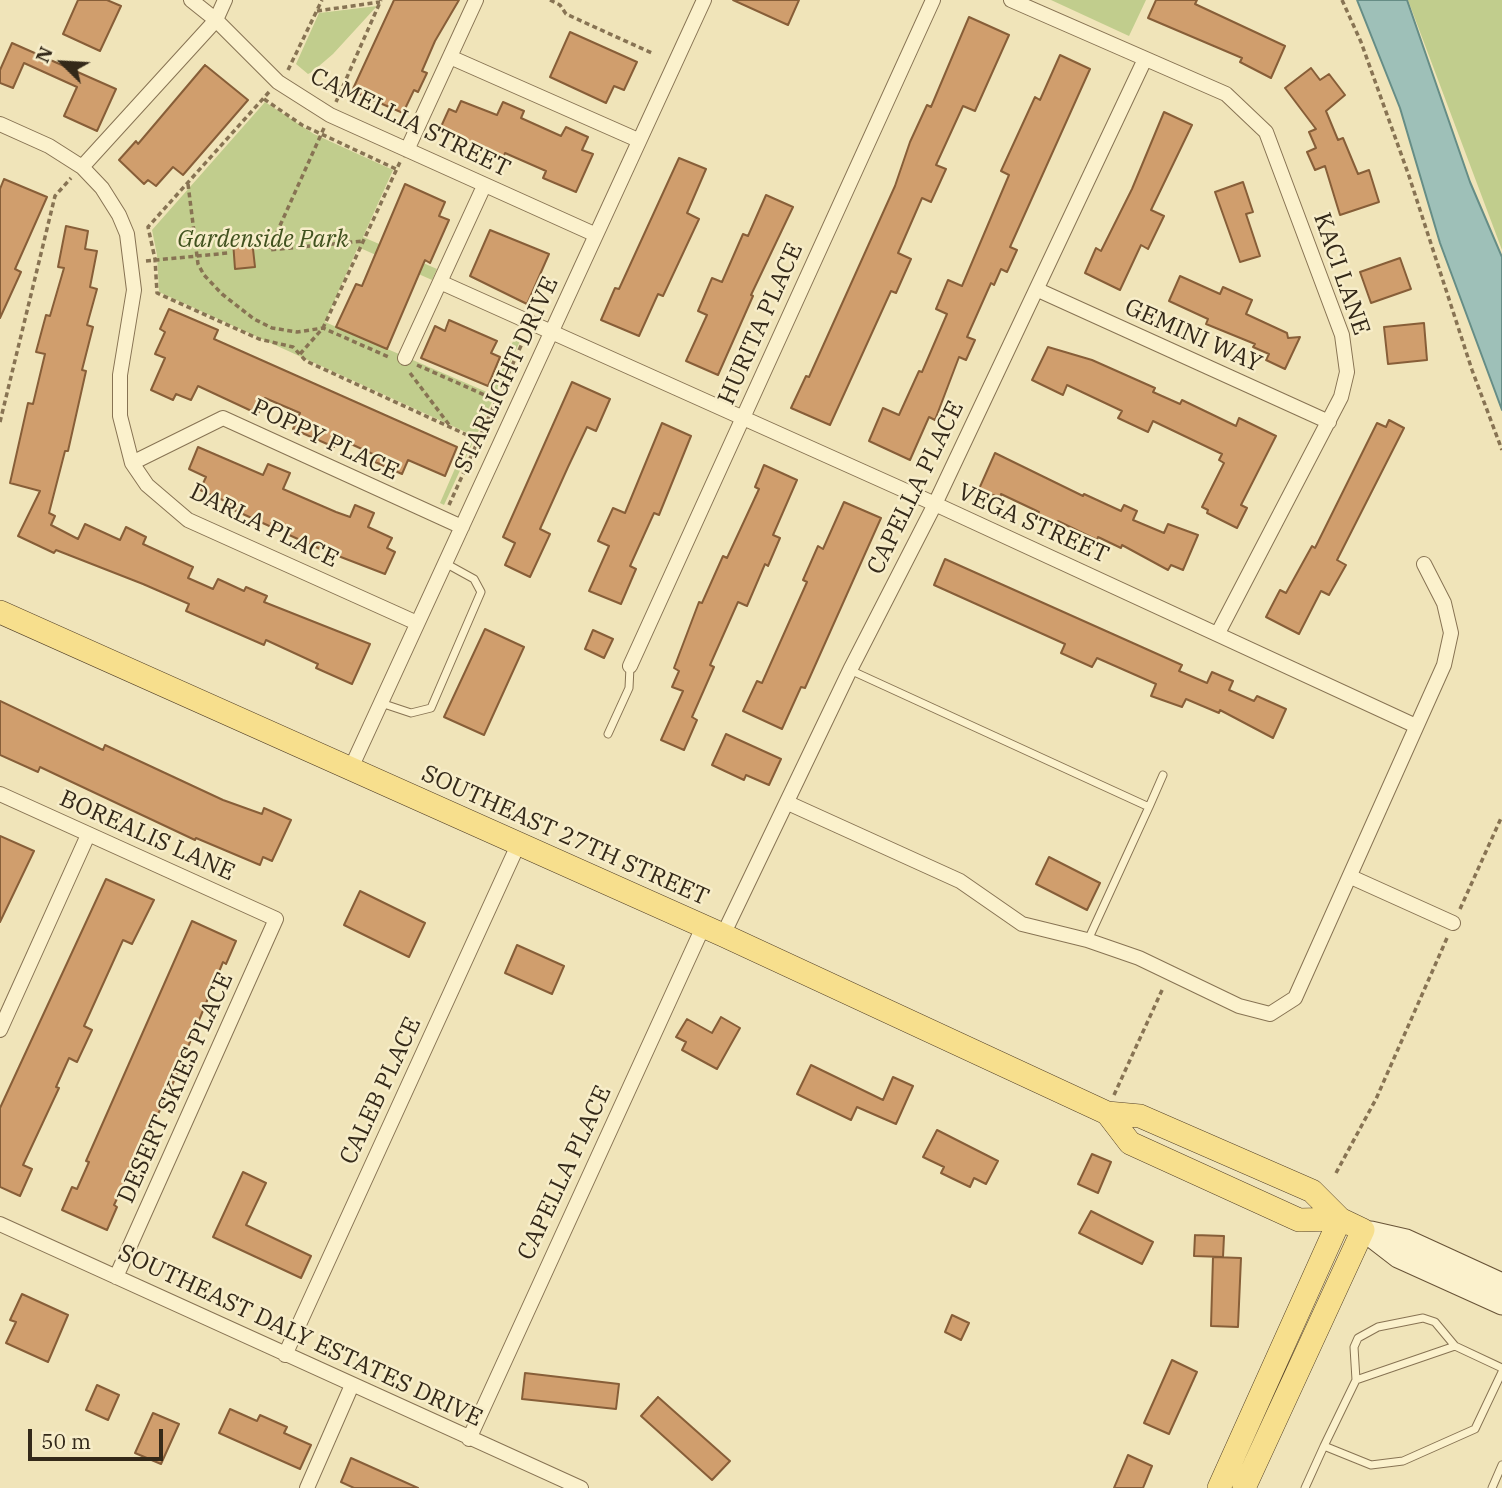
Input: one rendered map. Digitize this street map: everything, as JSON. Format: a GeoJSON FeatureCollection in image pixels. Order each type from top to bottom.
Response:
{"type":"FeatureCollection","features":[{"type":"Feature","properties":{"kind":"main road","name":"SOUTHEAST 27TH STREET"},"geometry":{"type":"LineString","coordinates":[[0,612],[713,931],[1107,1113],[1140,1116],[1311,1191],[1340,1219],[1363,1230],[1398,1257],[1502,1304]]}},
{"type":"Feature","properties":{"kind":"main road"},"geometry":{"type":"LineString","coordinates":[[1219,1488],[1340,1219]]}},
{"type":"Feature","properties":{"kind":"main road","name":"SOUTHEAST 27TH STREET"},"geometry":{"type":"LineString","coordinates":[[1363,1230],[1406,1240],[1502,1284]]}},
{"type":"Feature","properties":{"kind":"main road"},"geometry":{"type":"LineString","coordinates":[[1244,1488],[1363,1230]]}},
{"type":"Feature","properties":{"kind":"street","name":"CAMELLIA STREET"},"geometry":{"type":"LineString","coordinates":[[191,0],[216,20],[278,82],[330,115],[594,234]]}},
{"type":"Feature","properties":{"kind":"street"},"geometry":{"type":"LineString","coordinates":[[82,167],[216,20],[225,0]]}},
{"type":"Feature","properties":{"kind":"street"},"geometry":{"type":"LineString","coordinates":[[407,150],[476,0]]}},
{"type":"Feature","properties":{"kind":"street","name":"STARLIGHT DRIVE"},"geometry":{"type":"LineString","coordinates":[[351,768],[554,332],[594,234],[704,0]]}},
{"type":"Feature","properties":{"kind":"street","name":"HURITA PLACE"},"geometry":{"type":"LineString","coordinates":[[630,666],[933,0]]}},
{"type":"Feature","properties":{"kind":"street","name":"KACI LANE"},"geometry":{"type":"LineString","coordinates":[[1011,0],[1226,94],[1266,132],[1342,335],[1347,372],[1341,397],[1218,633]]}},
{"type":"Feature","properties":{"kind":"street"},"geometry":{"type":"LineString","coordinates":[[450,57],[638,140]]}},
{"type":"Feature","properties":{"kind":"street","name":"CAPELLA PLACE"},"geometry":{"type":"LineString","coordinates":[[469,1439],[713,931],[788,803],[850,670],[935,505],[1145,59]]}},
{"type":"Feature","properties":{"kind":"street","name":"DARLA PLACE"},"geometry":{"type":"LineString","coordinates":[[0,124],[50,146],[82,167],[119,215],[133,263],[134,290],[120,374],[120,416],[132,463],[147,485],[188,520],[417,623]]}},
{"type":"Feature","properties":{"kind":"street"},"geometry":{"type":"LineString","coordinates":[[407,359],[484,186]]}},
{"type":"Feature","properties":{"kind":"street","name":"VEGA STREET"},"geometry":{"type":"LineString","coordinates":[[440,282],[1218,633],[1416,726]]}},
{"type":"Feature","properties":{"kind":"street","name":"GEMINI WAY"},"geometry":{"type":"LineString","coordinates":[[1038,290],[1329,422]]}},
{"type":"Feature","properties":{"kind":"street","name":"POPPY PLACE"},"geometry":{"type":"LineString","coordinates":[[132,463],[223,418],[462,527]]}},
{"type":"Feature","properties":{"kind":"street"},"geometry":{"type":"LineString","coordinates":[[788,803],[960,881],[1023,924],[1087,940],[1170,973],[1239,1006],[1270,1014],[1295,998],[1352,877],[1444,665],[1451,633],[1444,603],[1424,565]]}},
{"type":"Feature","properties":{"kind":"street","name":"BOREALIS LANE"},"geometry":{"type":"LineString","coordinates":[[0,794],[276,919]]}},
{"type":"Feature","properties":{"kind":"street"},"geometry":{"type":"LineString","coordinates":[[0,1030],[88,835]]}},
{"type":"Feature","properties":{"kind":"street","name":"CALEB PLACE"},"geometry":{"type":"LineString","coordinates":[[285,1355],[518,845]]}},
{"type":"Feature","properties":{"kind":"street"},"geometry":{"type":"LineString","coordinates":[[1352,877],[1453,923]]}},
{"type":"Feature","properties":{"kind":"street","name":"DESERT SKIES PLACE"},"geometry":{"type":"LineString","coordinates":[[116,1277],[276,919]]}},
{"type":"Feature","properties":{"kind":"street","name":"SOUTHEAST DALY ESTATES DRIVE"},"geometry":{"type":"LineString","coordinates":[[1,1226],[580,1488]]}},
{"type":"Feature","properties":{"kind":"street"},"geometry":{"type":"LineString","coordinates":[[307,1488],[352,1385]]}},
{"type":"Feature","properties":{"kind":"lane"},"geometry":{"type":"LineString","coordinates":[[381,703],[411,713],[431,708],[481,592],[474,579],[445,563]]}},
{"type":"Feature","properties":{"kind":"lane"},"geometry":{"type":"LineString","coordinates":[[608,734],[629,688],[630,666]]}},
{"type":"Feature","properties":{"kind":"lane"},"geometry":{"type":"LineString","coordinates":[[850,670],[1149,807]]}},
{"type":"Feature","properties":{"kind":"lane"},"geometry":{"type":"LineString","coordinates":[[1087,940],[1163,775]]}},
{"type":"Feature","properties":{"kind":"lane"},"geometry":{"type":"LineString","coordinates":[[1305,1488],[1324,1446],[1356,1380],[1354,1348],[1365,1332],[1423,1318],[1435,1322],[1455,1346],[1502,1370],[1475,1429],[1403,1461],[1371,1465],[1324,1446]]}},
{"type":"Feature","properties":{"kind":"lane"},"geometry":{"type":"LineString","coordinates":[[1356,1380],[1455,1346]]}},
{"type":"Feature","properties":{"kind":"lane"},"geometry":{"type":"LineString","coordinates":[[1492,1488],[1502,1465]]}},
{"type":"Feature","properties":{"kind":"path"},"geometry":{"type":"LineString","coordinates":[[322,0],[293,62],[278,82],[148,227],[155,259],[157,293],[259,340],[293,347],[306,361],[478,440]]}},
{"type":"Feature","properties":{"kind":"path"},"geometry":{"type":"LineString","coordinates":[[550,0],[560,5],[566,14],[654,54]]}},
{"type":"Feature","properties":{"kind":"path"},"geometry":{"type":"LineString","coordinates":[[1342,0],[1361,43],[1409,176],[1472,370],[1502,450]]}},
{"type":"Feature","properties":{"kind":"path"},"geometry":{"type":"LineString","coordinates":[[317,10],[381,1]]}},
{"type":"Feature","properties":{"kind":"path"},"geometry":{"type":"LineString","coordinates":[[364,241],[269,250],[381,1]]}},
{"type":"Feature","properties":{"kind":"path"},"geometry":{"type":"LineString","coordinates":[[264,99],[321,135],[396,169]]}},
{"type":"Feature","properties":{"kind":"path"},"geometry":{"type":"LineString","coordinates":[[300,354],[323,328],[407,150]]}},
{"type":"Feature","properties":{"kind":"path"},"geometry":{"type":"LineString","coordinates":[[0,422],[55,196],[82,167]]}},
{"type":"Feature","properties":{"kind":"path"},"geometry":{"type":"LineString","coordinates":[[188,184],[198,256],[204,275],[254,319],[272,328],[297,332],[323,328],[403,363],[450,427]]}},
{"type":"Feature","properties":{"kind":"path"},"geometry":{"type":"LineString","coordinates":[[133,263],[228,253]]}},
{"type":"Feature","properties":{"kind":"path"},"geometry":{"type":"LineString","coordinates":[[443,520],[531,323]]}},
{"type":"Feature","properties":{"kind":"path"},"geometry":{"type":"LineString","coordinates":[[407,359],[516,411]]}},
{"type":"Feature","properties":{"kind":"path"},"geometry":{"type":"LineString","coordinates":[[1336,1173],[1381,1089],[1502,816]]}},
{"type":"Feature","properties":{"kind":"path"},"geometry":{"type":"LineString","coordinates":[[1107,1113],[1170,973]]}},
{"type":"Feature","properties":{"kind":"green space"},"geometry":{"type":"Polygon","coordinates":[[[1051,0],[1146,0],[1129,36],[1051,0]]]}},
{"type":"Feature","properties":{"kind":"green space"},"geometry":{"type":"Polygon","coordinates":[[[1408,0],[1502,0],[1502,250],[1408,0]]]}},
{"type":"Feature","properties":{"kind":"green space"},"geometry":{"type":"Polygon","coordinates":[[[377,6],[333,54],[312,72],[308,74],[296,64],[319,13],[377,6]]]}},
{"type":"Feature","properties":{"kind":"green space","name":"Gardenside Park"},"geometry":{"type":"Polygon","coordinates":[[[265,102],[314,134],[393,170],[363,237],[437,269],[432,280],[358,247],[325,322],[489,393],[515,337],[521,339],[444,505],[440,503],[470,434],[159,292],[157,255],[152,230],[265,102]]]}},
{"type":"Feature","properties":{"kind":"water"},"geometry":{"type":"Polygon","coordinates":[[[1357,0],[1407,0],[1470,182],[1502,257],[1502,410],[1440,243],[1400,108],[1357,0]]]}},
{"type":"Feature","properties":{"kind":"building"},"geometry":{"type":"Polygon","coordinates":[[[78,0],[107,0],[121,6],[100,51],[63,34],[78,0]]]}},
{"type":"Feature","properties":{"kind":"building"},"geometry":{"type":"Polygon","coordinates":[[[394,0],[459,0],[435,41],[422,71],[427,73],[418,92],[414,90],[403,113],[352,91],[394,0]]]}},
{"type":"Feature","properties":{"kind":"building"},"geometry":{"type":"Polygon","coordinates":[[[733,0],[799,0],[788,25],[733,0]]]}},
{"type":"Feature","properties":{"kind":"building"},"geometry":{"type":"Polygon","coordinates":[[[1156,0],[1197,0],[1195,4],[1285,46],[1271,78],[1240,62],[1242,58],[1148,18],[1156,0]]]}},
{"type":"Feature","properties":{"kind":"building"},"geometry":{"type":"Polygon","coordinates":[[[969,17],[1009,35],[975,111],[963,106],[936,165],[946,169],[931,202],[922,198],[898,253],[911,259],[896,293],[891,291],[830,425],[791,408],[806,376],[809,377],[895,186],[910,142],[927,105],[931,107],[969,17]]]}},
{"type":"Feature","properties":{"kind":"building"},"geometry":{"type":"Polygon","coordinates":[[[570,32],[637,62],[624,90],[614,86],[606,103],[550,77],[570,32]]]}},
{"type":"Feature","properties":{"kind":"building"},"geometry":{"type":"Polygon","coordinates":[[[12,43],[116,89],[97,131],[64,116],[77,87],[24,63],[13,88],[0,83],[0,70],[12,43]]]}},
{"type":"Feature","properties":{"kind":"building"},"geometry":{"type":"Polygon","coordinates":[[[1060,55],[1090,69],[1010,247],[1017,250],[1007,272],[1001,269],[994,285],[991,283],[967,337],[975,340],[966,360],[959,357],[935,420],[929,417],[910,460],[869,441],[883,408],[899,415],[919,371],[922,372],[947,314],[936,309],[948,280],[962,286],[1009,175],[1001,171],[1035,97],[1040,100],[1060,55]]]}},
{"type":"Feature","properties":{"kind":"building"},"geometry":{"type":"Polygon","coordinates":[[[205,65],[248,100],[183,175],[173,167],[156,186],[148,180],[144,184],[119,160],[136,141],[138,144],[205,65]]]}},
{"type":"Feature","properties":{"kind":"building"},"geometry":{"type":"Polygon","coordinates":[[[1311,68],[1320,80],[1329,74],[1345,95],[1326,111],[1338,140],[1343,138],[1358,174],[1369,170],[1379,202],[1340,215],[1325,166],[1315,170],[1307,152],[1316,148],[1309,132],[1316,129],[1285,88],[1311,68]]]}},
{"type":"Feature","properties":{"kind":"building"},"geometry":{"type":"Polygon","coordinates":[[[461,101],[497,115],[503,102],[524,111],[521,118],[561,136],[566,127],[588,137],[582,150],[593,154],[576,192],[543,178],[546,171],[505,153],[502,161],[440,129],[449,109],[456,112],[461,101]]]}},
{"type":"Feature","properties":{"kind":"building"},"geometry":{"type":"Polygon","coordinates":[[[1164,112],[1192,125],[1151,210],[1164,216],[1148,249],[1141,245],[1120,290],[1085,273],[1096,248],[1101,251],[1132,189],[1164,112]]]}},
{"type":"Feature","properties":{"kind":"building"},"geometry":{"type":"Polygon","coordinates":[[[679,158],[706,169],[687,213],[699,219],[663,296],[658,294],[639,336],[601,320],[615,288],[619,289],[679,158]]]}},
{"type":"Feature","properties":{"kind":"building"},"geometry":{"type":"Polygon","coordinates":[[[4,179],[47,197],[15,269],[21,272],[0,318],[0,189],[4,179]]]}},
{"type":"Feature","properties":{"kind":"building"},"geometry":{"type":"Polygon","coordinates":[[[1243,182],[1253,212],[1246,214],[1260,256],[1240,262],[1215,192],[1243,182]]]}},
{"type":"Feature","properties":{"kind":"building"},"geometry":{"type":"Polygon","coordinates":[[[405,184],[445,202],[439,216],[449,220],[430,263],[425,260],[387,349],[336,327],[356,284],[362,286],[405,184]]]}},
{"type":"Feature","properties":{"kind":"building"},"geometry":{"type":"Polygon","coordinates":[[[766,195],[793,207],[751,295],[753,296],[718,375],[686,361],[707,315],[698,311],[712,278],[722,282],[743,234],[748,236],[766,195]]]}},
{"type":"Feature","properties":{"kind":"building"},"geometry":{"type":"Polygon","coordinates":[[[66,226],[88,231],[85,249],[97,251],[90,287],[97,289],[87,325],[93,327],[82,370],[86,371],[68,451],[65,451],[49,513],[55,516],[51,525],[78,539],[85,524],[120,540],[126,527],[146,537],[143,544],[193,567],[188,578],[213,589],[218,579],[244,591],[246,587],[267,596],[264,602],[370,644],[352,684],[316,668],[318,664],[266,640],[264,645],[186,611],[189,604],[56,550],[54,553],[18,536],[40,491],[10,483],[28,403],[33,404],[45,354],[36,352],[46,315],[50,316],[64,268],[58,267],[66,226]]]}},
{"type":"Feature","properties":{"kind":"building"},"geometry":{"type":"Polygon","coordinates":[[[490,230],[549,254],[527,304],[470,276],[490,230]]]}},
{"type":"Feature","properties":{"kind":"building"},"geometry":{"type":"Polygon","coordinates":[[[252,240],[255,267],[235,269],[233,241],[252,240]]]}},
{"type":"Feature","properties":{"kind":"building"},"geometry":{"type":"Polygon","coordinates":[[[1400,258],[1411,289],[1371,303],[1360,272],[1400,258]]]}},
{"type":"Feature","properties":{"kind":"building"},"geometry":{"type":"Polygon","coordinates":[[[1180,276],[1220,294],[1223,287],[1252,300],[1246,314],[1287,333],[1288,338],[1300,337],[1285,369],[1266,360],[1269,354],[1253,347],[1255,344],[1206,324],[1208,319],[1169,301],[1180,276]]]}},
{"type":"Feature","properties":{"kind":"building"},"geometry":{"type":"Polygon","coordinates":[[[169,309],[218,330],[214,339],[457,447],[445,476],[408,460],[402,474],[375,462],[377,456],[338,438],[334,447],[293,429],[300,413],[265,398],[258,414],[198,386],[191,400],[176,394],[173,400],[151,390],[165,358],[155,354],[165,332],[160,329],[169,309]]]}},
{"type":"Feature","properties":{"kind":"building"},"geometry":{"type":"Polygon","coordinates":[[[449,320],[497,341],[491,353],[500,357],[488,386],[421,358],[435,326],[445,331],[449,320]]]}},
{"type":"Feature","properties":{"kind":"building"},"geometry":{"type":"Polygon","coordinates":[[[1424,323],[1427,360],[1388,364],[1384,327],[1424,323]]]}},
{"type":"Feature","properties":{"kind":"building"},"geometry":{"type":"Polygon","coordinates":[[[1048,347],[1092,360],[1155,388],[1153,392],[1180,404],[1182,400],[1236,426],[1239,418],[1276,436],[1241,505],[1247,508],[1237,528],[1207,513],[1208,510],[1202,507],[1224,463],[1219,460],[1222,454],[1153,421],[1148,432],[1118,418],[1122,411],[1067,385],[1063,395],[1032,380],[1048,347]]]}},
{"type":"Feature","properties":{"kind":"building"},"geometry":{"type":"Polygon","coordinates":[[[572,382],[610,399],[596,431],[587,427],[540,529],[550,534],[530,577],[505,565],[515,543],[503,537],[572,382]]]}},
{"type":"Feature","properties":{"kind":"building"},"geometry":{"type":"Polygon","coordinates":[[[1389,420],[1404,428],[1337,560],[1346,565],[1329,595],[1321,591],[1299,634],[1266,617],[1280,590],[1286,593],[1312,546],[1315,548],[1377,423],[1386,427],[1389,420]]]}},
{"type":"Feature","properties":{"kind":"building"},"geometry":{"type":"Polygon","coordinates":[[[662,423],[691,436],[659,515],[654,513],[630,566],[636,569],[621,604],[589,591],[609,546],[598,541],[613,508],[625,513],[662,423]]]}},
{"type":"Feature","properties":{"kind":"building"},"geometry":{"type":"Polygon","coordinates":[[[198,447],[263,475],[268,464],[290,473],[283,489],[336,512],[350,517],[355,505],[374,513],[368,527],[392,538],[387,548],[395,552],[385,574],[320,549],[234,510],[236,506],[200,490],[206,477],[189,469],[198,447]]]}},
{"type":"Feature","properties":{"kind":"building"},"geometry":{"type":"Polygon","coordinates":[[[995,453],[1083,496],[1084,494],[1121,511],[1124,505],[1137,511],[1133,520],[1164,533],[1168,524],[1198,535],[1183,570],[1171,565],[1168,570],[1122,545],[1121,548],[1098,537],[1097,540],[1058,521],[1056,525],[1037,516],[1039,512],[1001,494],[1000,498],[979,489],[995,453]]]}},
{"type":"Feature","properties":{"kind":"building"},"geometry":{"type":"Polygon","coordinates":[[[764,465],[797,480],[773,535],[780,538],[768,566],[765,564],[747,606],[738,602],[710,665],[714,667],[692,717],[697,720],[684,750],[661,740],[683,691],[672,687],[679,671],[674,668],[699,602],[702,603],[723,556],[727,558],[759,489],[755,487],[764,465]]]}},
{"type":"Feature","properties":{"kind":"building"},"geometry":{"type":"Polygon","coordinates":[[[844,502],[881,518],[805,688],[801,687],[782,729],[743,711],[757,681],[762,683],[807,582],[803,580],[818,546],[823,549],[844,502]]]}},
{"type":"Feature","properties":{"kind":"building"},"geometry":{"type":"Polygon","coordinates":[[[945,559],[1182,665],[1179,671],[1207,683],[1212,672],[1233,681],[1229,690],[1254,701],[1257,696],[1286,709],[1273,738],[1220,710],[1219,713],[1186,699],[1182,707],[1151,696],[1156,684],[1097,658],[1092,667],[1061,653],[1065,644],[934,585],[945,559]]]}},
{"type":"Feature","properties":{"kind":"building"},"geometry":{"type":"Polygon","coordinates":[[[485,629],[524,647],[484,735],[444,717],[485,629]]]}},
{"type":"Feature","properties":{"kind":"building"},"geometry":{"type":"Polygon","coordinates":[[[593,630],[613,639],[604,658],[585,649],[593,630]]]}},
{"type":"Feature","properties":{"kind":"building"},"geometry":{"type":"Polygon","coordinates":[[[0,701],[103,750],[105,745],[223,800],[262,814],[264,808],[291,820],[272,861],[263,857],[260,865],[196,838],[195,840],[40,767],[38,772],[0,755],[0,701]]]}},
{"type":"Feature","properties":{"kind":"building"},"geometry":{"type":"Polygon","coordinates":[[[726,734],[781,759],[769,785],[746,775],[744,780],[712,765],[726,734]]]}},
{"type":"Feature","properties":{"kind":"building"},"geometry":{"type":"Polygon","coordinates":[[[0,836],[34,851],[0,922],[0,836]]]}},
{"type":"Feature","properties":{"kind":"building"},"geometry":{"type":"Polygon","coordinates":[[[1049,857],[1100,883],[1087,910],[1036,884],[1049,857]]]}},
{"type":"Feature","properties":{"kind":"building"},"geometry":{"type":"Polygon","coordinates":[[[106,879],[154,900],[132,944],[123,940],[84,1026],[92,1030],[77,1062],[69,1058],[56,1087],[59,1088],[23,1165],[32,1169],[20,1196],[0,1187],[0,1108],[106,879]]]}},
{"type":"Feature","properties":{"kind":"building"},"geometry":{"type":"Polygon","coordinates":[[[360,891],[425,923],[409,957],[344,925],[360,891]]]}},
{"type":"Feature","properties":{"kind":"building"},"geometry":{"type":"Polygon","coordinates":[[[192,921],[236,941],[226,964],[223,962],[174,1081],[114,1205],[117,1207],[107,1230],[62,1210],[72,1187],[77,1189],[89,1162],[86,1161],[192,921]]]}},
{"type":"Feature","properties":{"kind":"building"},"geometry":{"type":"Polygon","coordinates":[[[517,945],[564,966],[552,994],[505,973],[517,945]]]}},
{"type":"Feature","properties":{"kind":"building"},"geometry":{"type":"Polygon","coordinates":[[[721,1017],[740,1028],[717,1069],[682,1050],[686,1042],[676,1037],[687,1019],[712,1033],[721,1017]]]}},
{"type":"Feature","properties":{"kind":"building"},"geometry":{"type":"Polygon","coordinates":[[[811,1065],[883,1100],[893,1077],[913,1086],[896,1124],[857,1107],[851,1120],[797,1094],[811,1065]]]}},
{"type":"Feature","properties":{"kind":"building"},"geometry":{"type":"Polygon","coordinates":[[[937,1130],[998,1161],[986,1184],[974,1178],[970,1187],[941,1173],[944,1167],[923,1157],[937,1130]]]}},
{"type":"Feature","properties":{"kind":"building"},"geometry":{"type":"Polygon","coordinates":[[[1092,1154],[1111,1162],[1098,1193],[1078,1184],[1092,1154]]]}},
{"type":"Feature","properties":{"kind":"building"},"geometry":{"type":"Polygon","coordinates":[[[243,1172],[266,1183],[246,1225],[311,1256],[301,1278],[213,1237],[243,1172]]]}},
{"type":"Feature","properties":{"kind":"building"},"geometry":{"type":"Polygon","coordinates":[[[1091,1211],[1153,1242],[1142,1264],[1079,1233],[1091,1211]]]}},
{"type":"Feature","properties":{"kind":"building"},"geometry":{"type":"Polygon","coordinates":[[[1195,1235],[1224,1236],[1223,1257],[1194,1256],[1195,1235]]]}},
{"type":"Feature","properties":{"kind":"building"},"geometry":{"type":"Polygon","coordinates":[[[1213,1257],[1241,1258],[1238,1327],[1211,1326],[1213,1257]]]}},
{"type":"Feature","properties":{"kind":"building"},"geometry":{"type":"Polygon","coordinates":[[[22,1294],[68,1315],[48,1362],[6,1343],[16,1322],[10,1320],[22,1294]]]}},
{"type":"Feature","properties":{"kind":"building"},"geometry":{"type":"Polygon","coordinates":[[[952,1315],[969,1323],[961,1340],[945,1332],[952,1315]]]}},
{"type":"Feature","properties":{"kind":"building"},"geometry":{"type":"Polygon","coordinates":[[[1172,1360],[1197,1372],[1169,1434],[1144,1423],[1172,1360]]]}},
{"type":"Feature","properties":{"kind":"building"},"geometry":{"type":"Polygon","coordinates":[[[525,1373],[619,1384],[616,1409],[522,1399],[525,1373]]]}},
{"type":"Feature","properties":{"kind":"building"},"geometry":{"type":"Polygon","coordinates":[[[97,1385],[119,1395],[108,1420],[86,1410],[97,1385]]]}},
{"type":"Feature","properties":{"kind":"building"},"geometry":{"type":"Polygon","coordinates":[[[658,1397],[730,1461],[712,1480],[641,1416],[658,1397]]]}},
{"type":"Feature","properties":{"kind":"building"},"geometry":{"type":"Polygon","coordinates":[[[230,1409],[257,1421],[260,1415],[287,1427],[284,1433],[311,1445],[300,1469],[219,1433],[230,1409]]]}},
{"type":"Feature","properties":{"kind":"building"},"geometry":{"type":"Polygon","coordinates":[[[153,1413],[179,1424],[161,1464],[135,1453],[153,1413]]]}},
{"type":"Feature","properties":{"kind":"building"},"geometry":{"type":"Polygon","coordinates":[[[1128,1455],[1152,1466],[1143,1488],[1114,1488],[1128,1455]]]}},
{"type":"Feature","properties":{"kind":"building"},"geometry":{"type":"Polygon","coordinates":[[[351,1458],[418,1488],[354,1488],[341,1482],[351,1458]]]}}]}
